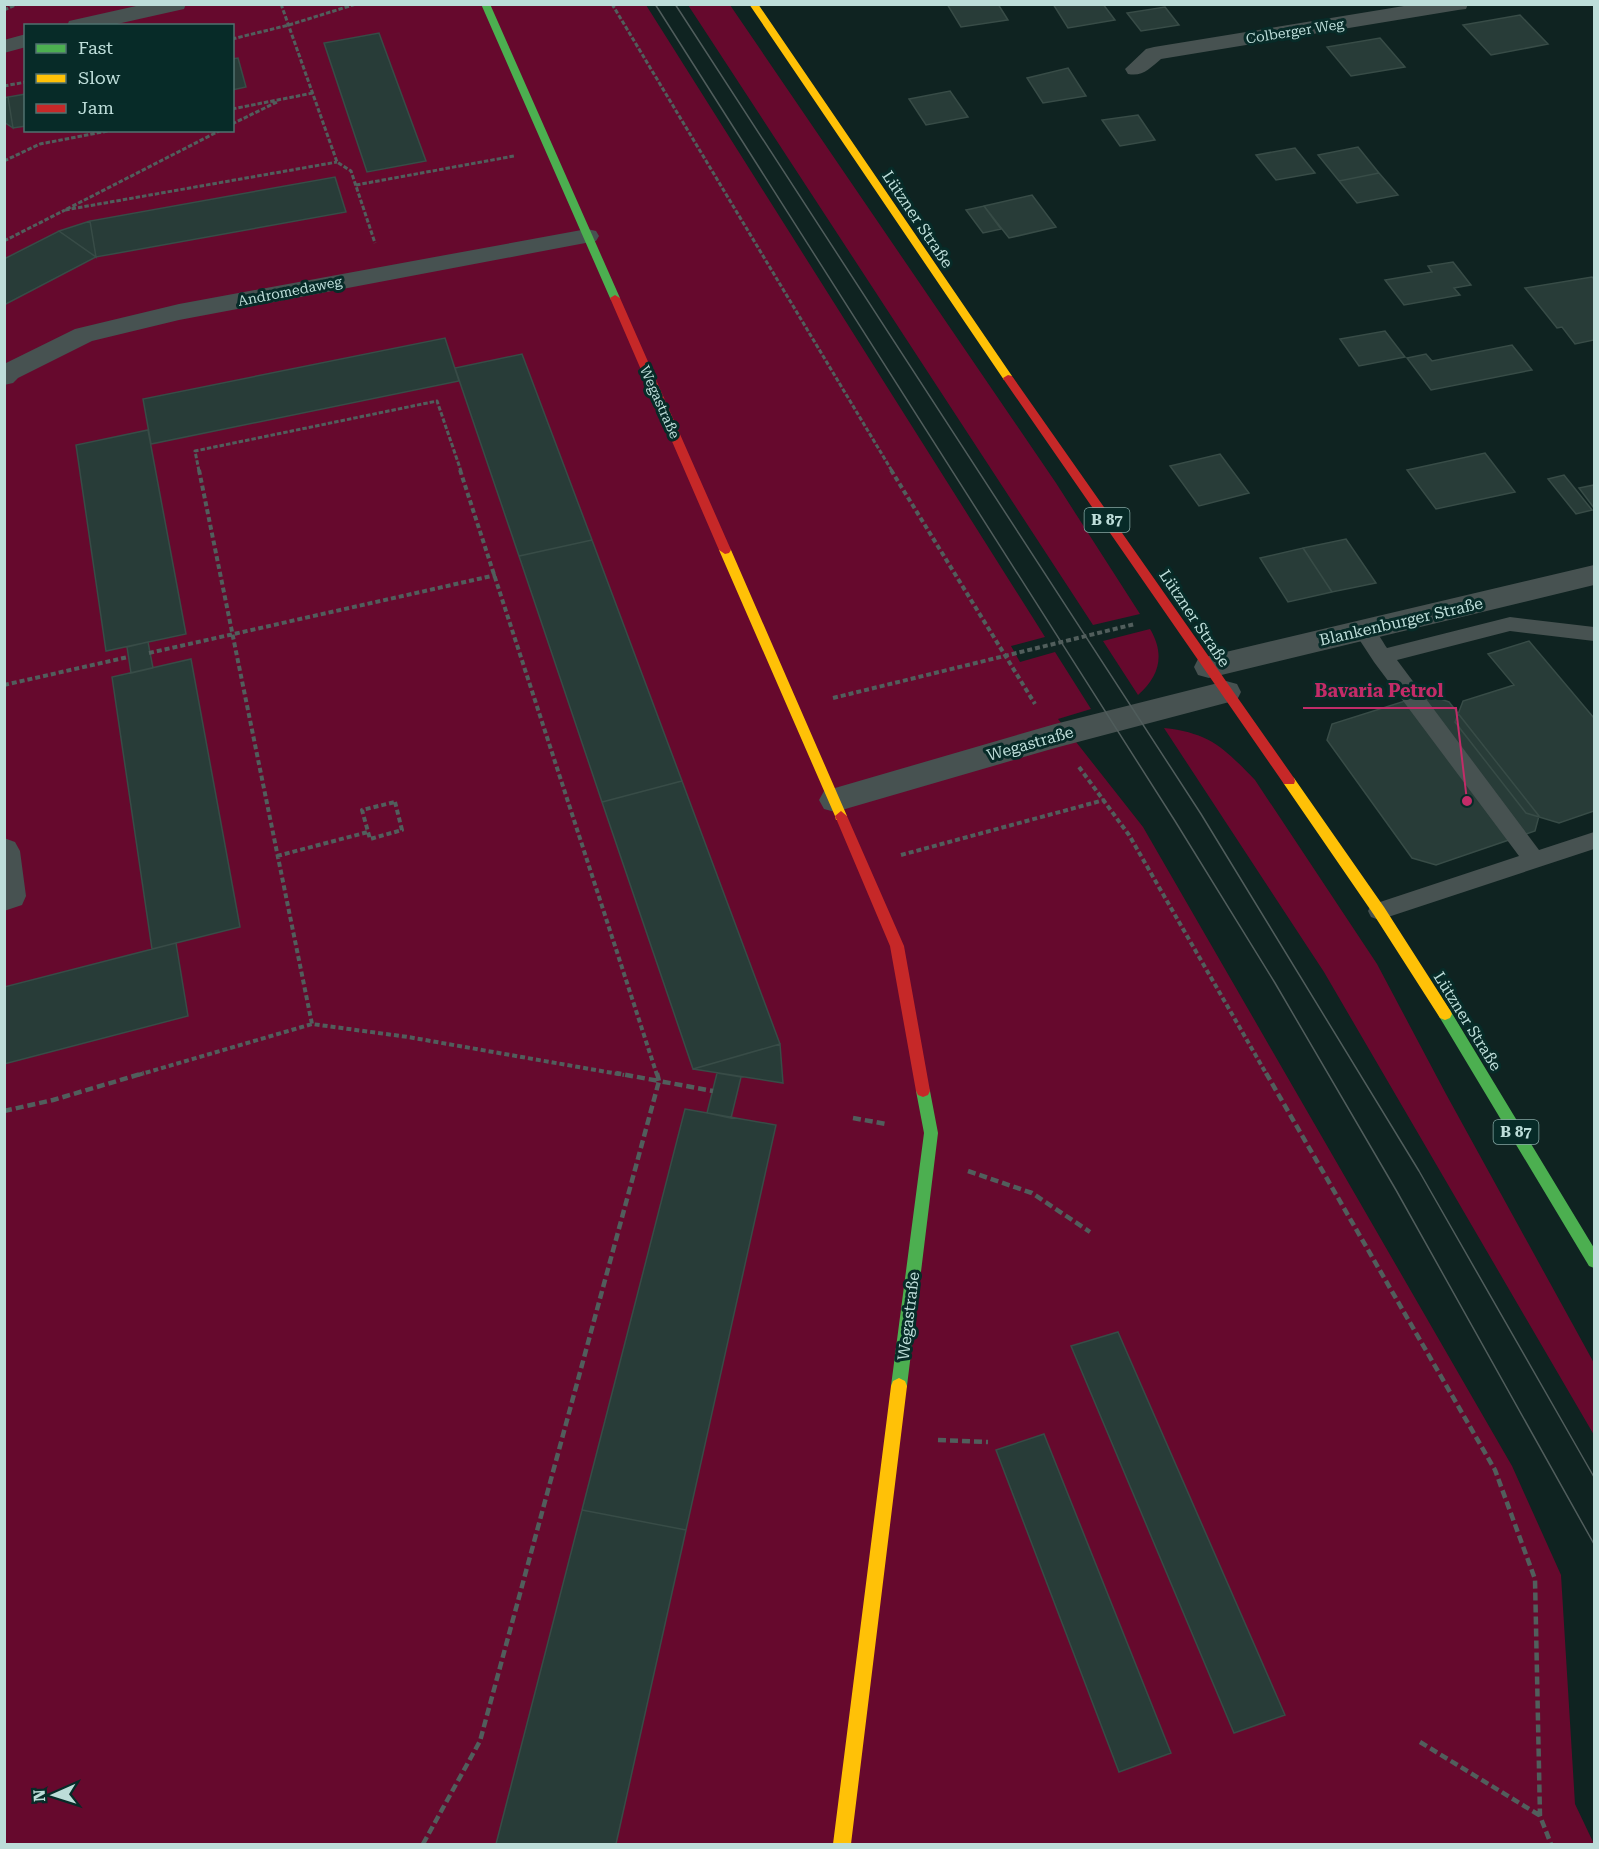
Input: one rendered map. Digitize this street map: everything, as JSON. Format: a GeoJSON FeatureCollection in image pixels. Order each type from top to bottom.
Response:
{"type":"FeatureCollection","features":[{"type":"Feature","properties":{"kind":"street"},"geometry":{"type":"LineString","coordinates":[[87,24],[176,4]]}},
{"type":"Feature","properties":{"kind":"street","name":"Wegastraße"},"geometry":{"type":"LineString","coordinates":[[485,4],[897,945],[931,1133],[842,1845]]}},
{"type":"Feature","properties":{"kind":"street","name":"Lützner Straße"},"geometry":{"type":"LineString","coordinates":[[753,4],[952,298],[1378,911],[1438,1003],[1594,1261]]}},
{"type":"Feature","properties":{"kind":"street","name":"Colberger Weg"},"geometry":{"type":"LineString","coordinates":[[1136,69],[1154,54],[1458,4]]}},
{"type":"Feature","properties":{"kind":"street"},"geometry":{"type":"LineString","coordinates":[[4,47],[24,41]]}},
{"type":"Feature","properties":{"kind":"street","name":"Andromedaweg"},"geometry":{"type":"LineString","coordinates":[[4,377],[9,372],[84,335],[179,312],[587,236]]}},
{"type":"Feature","properties":{"kind":"street","name":"Blankenburger Straße"},"geometry":{"type":"LineString","coordinates":[[1209,667],[1594,575]]}},
{"type":"Feature","properties":{"kind":"street","name":"Wegastraße"},"geometry":{"type":"LineString","coordinates":[[835,800],[1055,736],[1226,692]]}},
{"type":"Feature","properties":{"kind":"street"},"geometry":{"type":"LineString","coordinates":[[4,851],[10,896],[4,898]]}},
{"type":"Feature","properties":{"kind":"lane"},"geometry":{"type":"LineString","coordinates":[[1381,657],[1510,624],[1594,634]]}},
{"type":"Feature","properties":{"kind":"lane"},"geometry":{"type":"LineString","coordinates":[[1363,630],[1534,860]]}},
{"type":"Feature","properties":{"kind":"lane"},"geometry":{"type":"LineString","coordinates":[[1378,911],[1594,841]]}},
{"type":"Feature","properties":{"kind":"path"},"geometry":{"type":"LineString","coordinates":[[4,10],[18,4]]}},
{"type":"Feature","properties":{"kind":"path"},"geometry":{"type":"LineString","coordinates":[[281,4],[337,162],[351,171],[386,274]]}},
{"type":"Feature","properties":{"kind":"path"},"geometry":{"type":"LineString","coordinates":[[234,39],[289,25],[356,4]]}},
{"type":"Feature","properties":{"kind":"path"},"geometry":{"type":"LineString","coordinates":[[612,4],[1005,656],[1055,736],[1129,835],[1495,1470],[1535,1579],[1540,1816],[1551,1845]]}},
{"type":"Feature","properties":{"kind":"path"},"geometry":{"type":"LineString","coordinates":[[4,86],[24,82]]}},
{"type":"Feature","properties":{"kind":"path"},"geometry":{"type":"LineString","coordinates":[[234,109],[313,93]]}},
{"type":"Feature","properties":{"kind":"path"},"geometry":{"type":"LineString","coordinates":[[234,123],[281,100]]}},
{"type":"Feature","properties":{"kind":"path"},"geometry":{"type":"LineString","coordinates":[[4,161],[40,144],[103,132]]}},
{"type":"Feature","properties":{"kind":"path"},"geometry":{"type":"LineString","coordinates":[[4,241],[217,132]]}},
{"type":"Feature","properties":{"kind":"path"},"geometry":{"type":"LineString","coordinates":[[356,185],[549,149]]}},
{"type":"Feature","properties":{"kind":"path"},"geometry":{"type":"LineString","coordinates":[[65,210],[337,162]]}},
{"type":"Feature","properties":{"kind":"path"},"geometry":{"type":"LineString","coordinates":[[312,1024],[195,451],[438,401],[659,1081],[480,1741],[423,1845]]}},
{"type":"Feature","properties":{"kind":"path"},"geometry":{"type":"LineString","coordinates":[[149,653],[496,575]]}},
{"type":"Feature","properties":{"kind":"path"},"geometry":{"type":"LineString","coordinates":[[795,708],[1174,615]]}},
{"type":"Feature","properties":{"kind":"path"},"geometry":{"type":"LineString","coordinates":[[4,685],[128,657]]}},
{"type":"Feature","properties":{"kind":"path"},"geometry":{"type":"LineString","coordinates":[[862,865],[1104,800]]}},
{"type":"Feature","properties":{"kind":"path"},"geometry":{"type":"LineString","coordinates":[[395,802],[402,830],[370,839],[368,832],[362,810],[395,802]]}},
{"type":"Feature","properties":{"kind":"path"},"geometry":{"type":"LineString","coordinates":[[277,856],[368,832]]}},
{"type":"Feature","properties":{"kind":"path"},"geometry":{"type":"LineString","coordinates":[[4,1112],[53,1100],[312,1024],[408,1037],[713,1091]]}},
{"type":"Feature","properties":{"kind":"path"},"geometry":{"type":"LineString","coordinates":[[928,1157],[1032,1193],[1090,1232]]}},
{"type":"Feature","properties":{"kind":"path"},"geometry":{"type":"LineString","coordinates":[[1420,1742],[1540,1816]]}},
{"type":"Feature","properties":{"kind":"shaded area"},"geometry":{"type":"Polygon","coordinates":[[[5,5],[646,5],[1045,637],[1011,646],[1020,662],[1055,652],[1091,709],[1058,719],[1143,827],[1512,1466],[1561,1575],[1575,1804],[1594,1844],[5,1844],[5,5]]]}},
{"type":"Feature","properties":{"kind":"shaded area"},"geometry":{"type":"Polygon","coordinates":[[[688,5],[730,5],[1056,483],[1140,614],[1093,625],[688,5]]]}},
{"type":"Feature","properties":{"kind":"shaded area"},"geometry":{"type":"Polygon","coordinates":[[[1150,629],[1158,647],[1158,664],[1151,680],[1138,695],[1103,641],[1150,629]]]}},
{"type":"Feature","properties":{"kind":"shaded area"},"geometry":{"type":"Polygon","coordinates":[[[1164,728],[1180,730],[1205,738],[1225,751],[1255,780],[1377,964],[1594,1363],[1594,1435],[1324,972],[1164,728]]]}},
{"type":"Feature","properties":{"kind":"building"},"geometry":{"type":"Polygon","coordinates":[[[947,4],[998,4],[1008,20],[961,27],[947,4]]]}},
{"type":"Feature","properties":{"kind":"building"},"geometry":{"type":"Polygon","coordinates":[[[1053,4],[1103,4],[1115,20],[1068,28],[1053,4]]]}},
{"type":"Feature","properties":{"kind":"building"},"geometry":{"type":"Polygon","coordinates":[[[1165,7],[1179,25],[1141,31],[1127,13],[1165,7]]]}},
{"type":"Feature","properties":{"kind":"building"},"geometry":{"type":"Polygon","coordinates":[[[1520,15],[1548,44],[1491,55],[1463,25],[1520,15]]]}},
{"type":"Feature","properties":{"kind":"building"},"geometry":{"type":"Polygon","coordinates":[[[379,33],[426,161],[367,172],[324,43],[379,33]]]}},
{"type":"Feature","properties":{"kind":"building"},"geometry":{"type":"Polygon","coordinates":[[[1380,38],[1405,67],[1351,76],[1327,47],[1380,38]]]}},
{"type":"Feature","properties":{"kind":"building"},"geometry":{"type":"Polygon","coordinates":[[[238,58],[246,87],[234,90],[234,59],[238,58]]]}},
{"type":"Feature","properties":{"kind":"building"},"geometry":{"type":"Polygon","coordinates":[[[1068,68],[1086,96],[1043,103],[1027,78],[1068,68]]]}},
{"type":"Feature","properties":{"kind":"building"},"geometry":{"type":"Polygon","coordinates":[[[950,91],[968,117],[926,125],[909,99],[950,91]]]}},
{"type":"Feature","properties":{"kind":"building"},"geometry":{"type":"Polygon","coordinates":[[[24,94],[24,126],[13,128],[8,97],[24,94]]]}},
{"type":"Feature","properties":{"kind":"building"},"geometry":{"type":"Polygon","coordinates":[[[8,97],[13,128],[4,122],[4,98],[8,97]]]}},
{"type":"Feature","properties":{"kind":"building"},"geometry":{"type":"Polygon","coordinates":[[[1138,115],[1155,140],[1120,146],[1102,120],[1138,115]]]}},
{"type":"Feature","properties":{"kind":"building"},"geometry":{"type":"Polygon","coordinates":[[[1358,147],[1379,173],[1339,181],[1318,155],[1358,147]]]}},
{"type":"Feature","properties":{"kind":"building"},"geometry":{"type":"Polygon","coordinates":[[[1295,148],[1315,173],[1276,180],[1256,155],[1295,148]]]}},
{"type":"Feature","properties":{"kind":"building"},"geometry":{"type":"Polygon","coordinates":[[[1379,173],[1398,195],[1357,203],[1339,181],[1379,173]]]}},
{"type":"Feature","properties":{"kind":"building"},"geometry":{"type":"Polygon","coordinates":[[[335,177],[346,212],[96,257],[90,221],[335,177]]]}},
{"type":"Feature","properties":{"kind":"building"},"geometry":{"type":"Polygon","coordinates":[[[1032,195],[1056,227],[1009,238],[984,206],[1032,195]]]}},
{"type":"Feature","properties":{"kind":"building"},"geometry":{"type":"Polygon","coordinates":[[[984,206],[1001,229],[983,233],[966,210],[984,206]]]}},
{"type":"Feature","properties":{"kind":"building"},"geometry":{"type":"Polygon","coordinates":[[[90,221],[96,257],[59,231],[90,221]]]}},
{"type":"Feature","properties":{"kind":"building"},"geometry":{"type":"Polygon","coordinates":[[[59,231],[96,257],[4,305],[4,259],[59,231]]]}},
{"type":"Feature","properties":{"kind":"building"},"geometry":{"type":"Polygon","coordinates":[[[1453,262],[1471,285],[1454,288],[1460,295],[1404,305],[1385,280],[1432,272],[1428,266],[1453,262]]]}},
{"type":"Feature","properties":{"kind":"building"},"geometry":{"type":"Polygon","coordinates":[[[1592,277],[1594,279],[1594,340],[1575,344],[1562,327],[1557,328],[1525,288],[1592,277]]]}},
{"type":"Feature","properties":{"kind":"building"},"geometry":{"type":"Polygon","coordinates":[[[1385,331],[1405,357],[1359,366],[1340,339],[1385,331]]]}},
{"type":"Feature","properties":{"kind":"building"},"geometry":{"type":"Polygon","coordinates":[[[445,338],[459,381],[151,444],[143,399],[445,338]]]}},
{"type":"Feature","properties":{"kind":"building"},"geometry":{"type":"Polygon","coordinates":[[[1512,345],[1532,370],[1431,390],[1407,358],[1426,354],[1432,361],[1512,345]]]}},
{"type":"Feature","properties":{"kind":"building"},"geometry":{"type":"Polygon","coordinates":[[[522,354],[592,540],[519,556],[455,368],[522,354]]]}},
{"type":"Feature","properties":{"kind":"building"},"geometry":{"type":"Polygon","coordinates":[[[148,430],[186,634],[106,651],[76,445],[148,430]]]}},
{"type":"Feature","properties":{"kind":"building"},"geometry":{"type":"Polygon","coordinates":[[[1485,453],[1515,492],[1436,509],[1407,470],[1485,453]]]}},
{"type":"Feature","properties":{"kind":"building"},"geometry":{"type":"Polygon","coordinates":[[[1220,454],[1249,493],[1199,506],[1170,466],[1220,454]]]}},
{"type":"Feature","properties":{"kind":"building"},"geometry":{"type":"Polygon","coordinates":[[[1564,475],[1592,510],[1576,514],[1548,479],[1564,475]]]}},
{"type":"Feature","properties":{"kind":"building"},"geometry":{"type":"Polygon","coordinates":[[[1594,485],[1594,508],[1579,488],[1594,485]]]}},
{"type":"Feature","properties":{"kind":"building"},"geometry":{"type":"Polygon","coordinates":[[[1346,539],[1376,583],[1332,592],[1303,548],[1346,539]]]}},
{"type":"Feature","properties":{"kind":"building"},"geometry":{"type":"Polygon","coordinates":[[[592,540],[682,781],[602,802],[519,556],[592,540]]]}},
{"type":"Feature","properties":{"kind":"building"},"geometry":{"type":"Polygon","coordinates":[[[1303,548],[1332,592],[1288,602],[1260,558],[1303,548]]]}},
{"type":"Feature","properties":{"kind":"building"},"geometry":{"type":"Polygon","coordinates":[[[1529,641],[1594,718],[1594,811],[1559,823],[1526,813],[1455,722],[1463,701],[1514,685],[1488,654],[1529,641]]]}},
{"type":"Feature","properties":{"kind":"building"},"geometry":{"type":"Polygon","coordinates":[[[148,642],[153,668],[131,673],[127,647],[148,642]]]}},
{"type":"Feature","properties":{"kind":"building"},"geometry":{"type":"Polygon","coordinates":[[[191,659],[240,927],[152,949],[112,677],[191,659]]]}},
{"type":"Feature","properties":{"kind":"building"},"geometry":{"type":"Polygon","coordinates":[[[1427,694],[1449,702],[1539,816],[1535,831],[1436,865],[1412,858],[1327,740],[1332,724],[1427,694]]]}},
{"type":"Feature","properties":{"kind":"building"},"geometry":{"type":"Polygon","coordinates":[[[682,781],[780,1044],[693,1069],[602,802],[682,781]]]}},
{"type":"Feature","properties":{"kind":"building"},"geometry":{"type":"Polygon","coordinates":[[[176,943],[188,1016],[4,1064],[4,987],[176,943]]]}},
{"type":"Feature","properties":{"kind":"building"},"geometry":{"type":"Polygon","coordinates":[[[780,1044],[783,1083],[693,1069],[780,1044]]]}},
{"type":"Feature","properties":{"kind":"building"},"geometry":{"type":"Polygon","coordinates":[[[717,1073],[741,1077],[731,1118],[707,1113],[717,1073]]]}},
{"type":"Feature","properties":{"kind":"building"},"geometry":{"type":"Polygon","coordinates":[[[685,1109],[776,1125],[686,1530],[582,1510],[685,1109]]]}},
{"type":"Feature","properties":{"kind":"building"},"geometry":{"type":"Polygon","coordinates":[[[1118,1332],[1285,1715],[1234,1733],[1071,1346],[1118,1332]]]}},
{"type":"Feature","properties":{"kind":"building"},"geometry":{"type":"Polygon","coordinates":[[[1044,1434],[1171,1753],[1119,1772],[996,1450],[1044,1434]]]}},
{"type":"Feature","properties":{"kind":"building"},"geometry":{"type":"Polygon","coordinates":[[[582,1510],[686,1530],[616,1844],[496,1844],[582,1510]]]}},
{"type":"Feature","properties":{"kind":"tram line"},"geometry":{"type":"LineString","coordinates":[[655,4],[1175,821],[1275,983],[1396,1190],[1594,1544]]}},
{"type":"Feature","properties":{"kind":"tram line"},"geometry":{"type":"LineString","coordinates":[[675,4],[1201,814],[1419,1171],[1594,1477]]}},
{"type":"Feature","properties":{"kind":"traffic: fast"},"geometry":{"type":"LineString","coordinates":[[485,4],[615,298]]}},
{"type":"Feature","properties":{"kind":"traffic: fast"},"geometry":{"type":"LineString","coordinates":[[1445,1014],[1594,1261]]}},
{"type":"Feature","properties":{"kind":"traffic: fast"},"geometry":{"type":"LineString","coordinates":[[899,1386],[931,1133],[923,1091]]}},
{"type":"Feature","properties":{"kind":"traffic: slow"},"geometry":{"type":"LineString","coordinates":[[753,4],[1008,378]]}},
{"type":"Feature","properties":{"kind":"traffic: slow"},"geometry":{"type":"LineString","coordinates":[[725,550],[841,816]]}},
{"type":"Feature","properties":{"kind":"traffic: slow"},"geometry":{"type":"LineString","coordinates":[[1289,781],[1379,911],[1445,1014]]}},
{"type":"Feature","properties":{"kind":"traffic: slow"},"geometry":{"type":"LineString","coordinates":[[842,1844],[899,1386]]}},
{"type":"Feature","properties":{"kind":"traffic: jam"},"geometry":{"type":"LineString","coordinates":[[615,298],[725,550]]}},
{"type":"Feature","properties":{"kind":"traffic: jam"},"geometry":{"type":"LineString","coordinates":[[1008,378],[1289,781]]}},
{"type":"Feature","properties":{"kind":"traffic: jam"},"geometry":{"type":"LineString","coordinates":[[841,816],[897,946],[923,1091]]}},
{"type":"Feature","properties":{"kind":"place","name":"Bavaria Petrol"},"geometry":{"type":"Point","coordinates":[1467,801]}}]}
